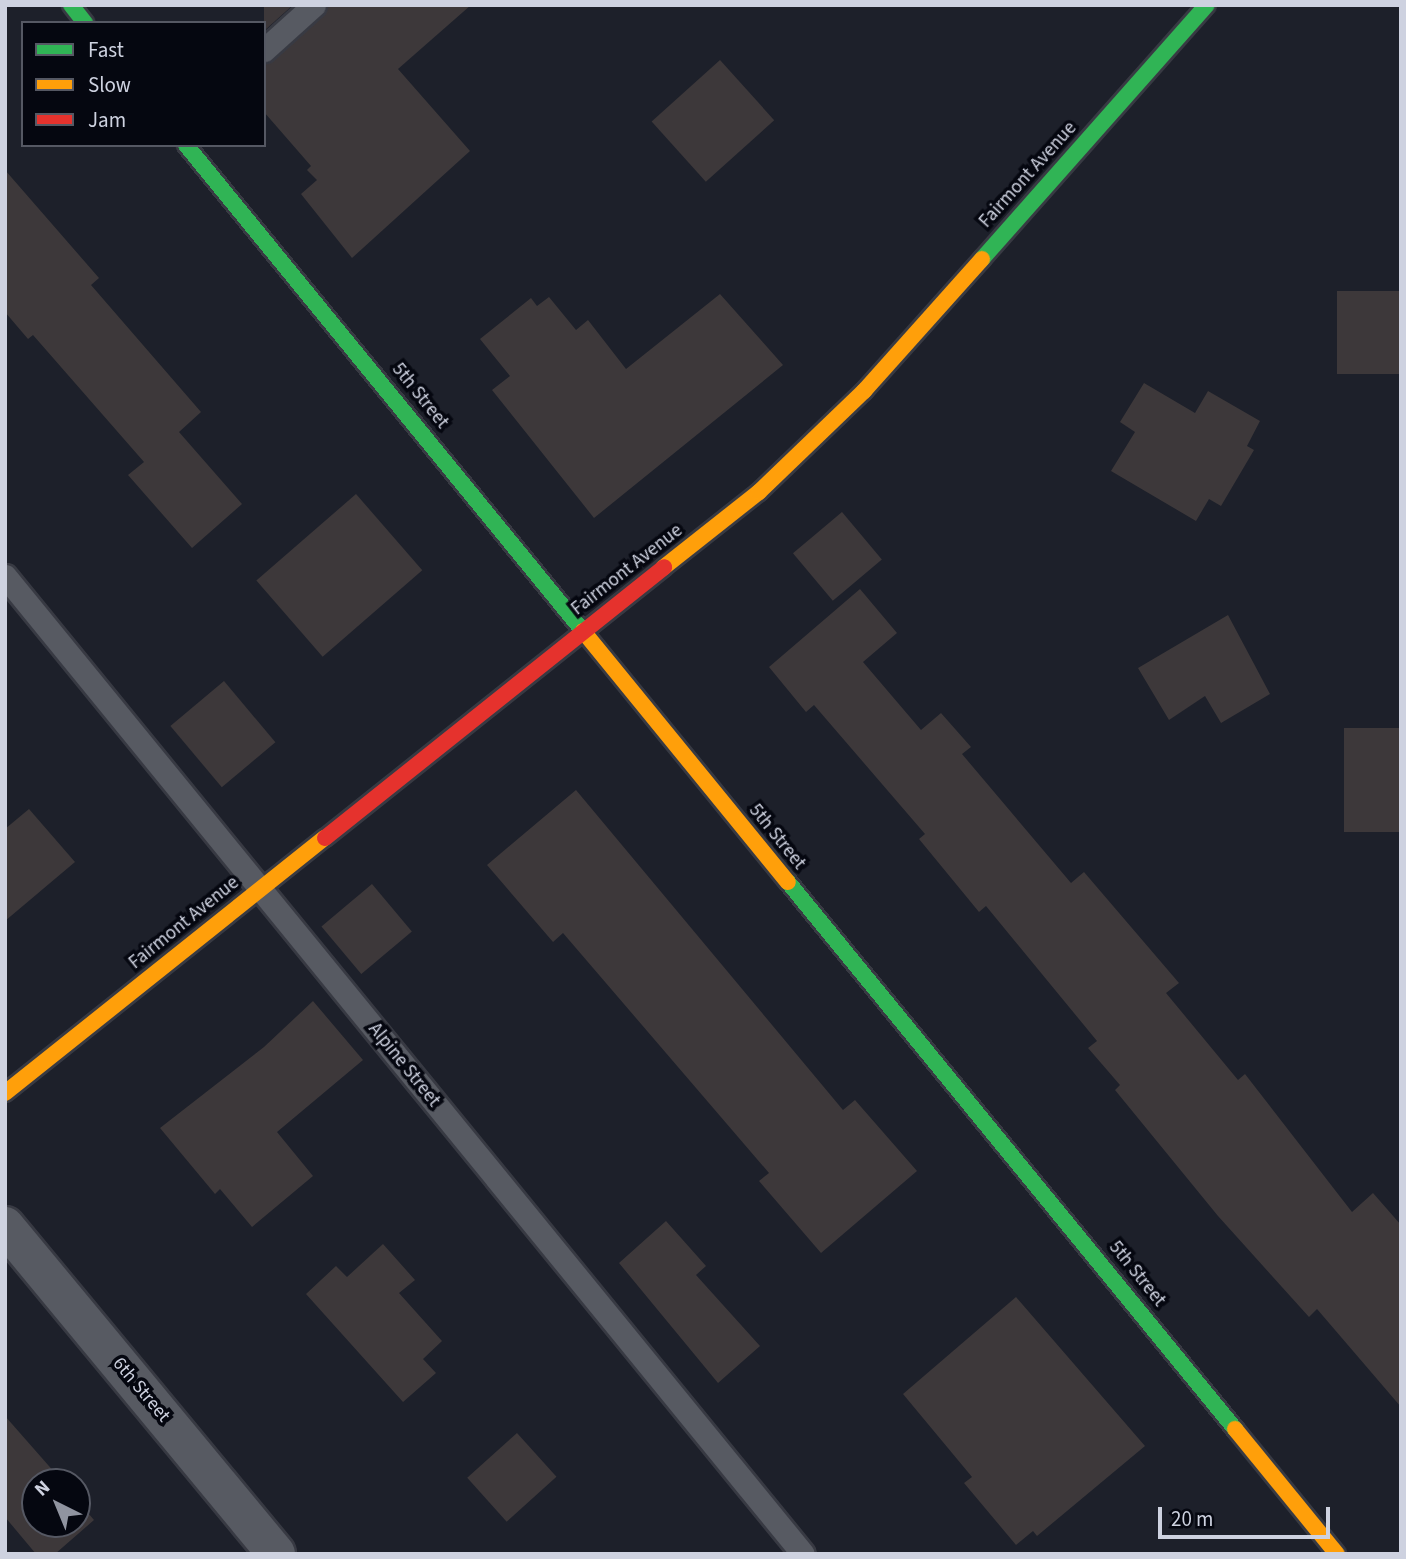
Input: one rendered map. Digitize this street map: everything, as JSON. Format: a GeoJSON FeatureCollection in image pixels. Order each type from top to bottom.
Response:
{"type":"FeatureCollection","features":[{"type":"Feature","properties":{"kind":"street"},"geometry":{"type":"LineString","coordinates":[[71,5],[83,21]]}},
{"type":"Feature","properties":{"kind":"street","name":"Fairmont Avenue"},"geometry":{"type":"LineString","coordinates":[[5,1093],[759,492],[864,391],[1207,5]]}},
{"type":"Feature","properties":{"kind":"street","name":"5th Street"},"geometry":{"type":"LineString","coordinates":[[188,147],[585,630],[1337,1554]]}},
{"type":"Feature","properties":{"kind":"street","name":"6th Street"},"geometry":{"type":"LineString","coordinates":[[5,1226],[276,1554]]}},
{"type":"Feature","properties":{"kind":"lane"},"geometry":{"type":"LineString","coordinates":[[266,48],[314,5]]}},
{"type":"Feature","properties":{"kind":"lane","name":"Alpine Street"},"geometry":{"type":"LineString","coordinates":[[5,576],[803,1554]]}},
{"type":"Feature","properties":{"kind":"building"},"geometry":{"type":"Polygon","coordinates":[[[264,5],[293,5],[266,29],[264,5]]]}},
{"type":"Feature","properties":{"kind":"building"},"geometry":{"type":"Polygon","coordinates":[[[328,5],[471,5],[398,69],[470,151],[352,258],[301,194],[317,180],[307,170],[311,166],[266,114],[266,62],[323,15],[328,5]]]}},
{"type":"Feature","properties":{"kind":"building"},"geometry":{"type":"Polygon","coordinates":[[[720,60],[774,120],[706,182],[652,122],[720,60]]]}},
{"type":"Feature","properties":{"kind":"building"},"geometry":{"type":"Polygon","coordinates":[[[5,170],[99,278],[91,285],[201,412],[179,432],[242,504],[192,548],[128,475],[144,462],[33,335],[28,339],[5,312],[5,170]]]}},
{"type":"Feature","properties":{"kind":"building"},"geometry":{"type":"Polygon","coordinates":[[[1337,291],[1401,291],[1401,374],[1337,374],[1337,291]]]}},
{"type":"Feature","properties":{"kind":"building"},"geometry":{"type":"Polygon","coordinates":[[[720,294],[783,365],[594,518],[492,390],[510,376],[480,339],[531,298],[537,306],[549,297],[576,330],[588,320],[626,369],[720,294]]]}},
{"type":"Feature","properties":{"kind":"building"},"geometry":{"type":"Polygon","coordinates":[[[1144,383],[1195,413],[1208,391],[1260,421],[1247,446],[1254,450],[1221,506],[1209,499],[1196,521],[1111,471],[1135,432],[1120,422],[1144,383]]]}},
{"type":"Feature","properties":{"kind":"building"},"geometry":{"type":"Polygon","coordinates":[[[356,494],[422,570],[323,657],[256,581],[356,494]]]}},
{"type":"Feature","properties":{"kind":"building"},"geometry":{"type":"Polygon","coordinates":[[[842,512],[882,559],[833,601],[793,553],[842,512]]]}},
{"type":"Feature","properties":{"kind":"building"},"geometry":{"type":"Polygon","coordinates":[[[860,589],[897,633],[863,662],[921,730],[941,713],[971,747],[962,754],[1071,883],[1084,872],[1179,983],[1166,993],[1238,1080],[1245,1074],[1352,1212],[1373,1193],[1401,1225],[1401,1407],[1317,1309],[1309,1317],[1218,1216],[1115,1090],[1120,1085],[1088,1048],[1097,1041],[986,906],[979,912],[919,839],[925,834],[814,705],[806,712],[769,667],[860,589]]]}},
{"type":"Feature","properties":{"kind":"building"},"geometry":{"type":"Polygon","coordinates":[[[1228,615],[1270,694],[1221,723],[1205,696],[1169,720],[1138,668],[1228,615]]]}},
{"type":"Feature","properties":{"kind":"building"},"geometry":{"type":"Polygon","coordinates":[[[224,681],[275,742],[222,787],[170,726],[224,681]]]}},
{"type":"Feature","properties":{"kind":"building"},"geometry":{"type":"Polygon","coordinates":[[[1344,728],[1401,728],[1401,832],[1344,832],[1344,728]]]}},
{"type":"Feature","properties":{"kind":"building"},"geometry":{"type":"Polygon","coordinates":[[[576,790],[843,1110],[855,1100],[917,1171],[821,1253],[759,1181],[769,1173],[563,933],[553,942],[487,865],[576,790]]]}},
{"type":"Feature","properties":{"kind":"building"},"geometry":{"type":"Polygon","coordinates":[[[29,809],[75,862],[5,921],[5,829],[29,809]]]}},
{"type":"Feature","properties":{"kind":"building"},"geometry":{"type":"Polygon","coordinates":[[[372,884],[412,931],[361,974],[321,926],[372,884]]]}},
{"type":"Feature","properties":{"kind":"building"},"geometry":{"type":"Polygon","coordinates":[[[313,1001],[363,1060],[277,1132],[313,1176],[252,1227],[220,1189],[215,1194],[160,1128],[264,1047],[313,1001]]]}},
{"type":"Feature","properties":{"kind":"building"},"geometry":{"type":"Polygon","coordinates":[[[666,1221],[706,1266],[696,1275],[760,1346],[718,1383],[619,1263],[666,1221]]]}},
{"type":"Feature","properties":{"kind":"building"},"geometry":{"type":"Polygon","coordinates":[[[383,1244],[415,1280],[399,1293],[442,1341],[423,1359],[436,1373],[403,1402],[306,1294],[336,1266],[347,1277],[383,1244]]]}},
{"type":"Feature","properties":{"kind":"building"},"geometry":{"type":"Polygon","coordinates":[[[1016,1297],[1145,1446],[1037,1536],[1033,1531],[1016,1545],[964,1483],[972,1477],[903,1394],[1016,1297]]]}},
{"type":"Feature","properties":{"kind":"building"},"geometry":{"type":"Polygon","coordinates":[[[5,1416],[51,1468],[21,1468],[21,1536],[5,1517],[5,1416]]]}},
{"type":"Feature","properties":{"kind":"building"},"geometry":{"type":"Polygon","coordinates":[[[517,1433],[556,1477],[507,1522],[467,1478],[517,1433]]]}},
{"type":"Feature","properties":{"kind":"building"},"geometry":{"type":"Polygon","coordinates":[[[23,1538],[73,1538],[55,1554],[36,1554],[23,1538]]]}},
{"type":"Feature","properties":{"kind":"traffic: fast"},"geometry":{"type":"LineString","coordinates":[[71,5],[83,21]]}},
{"type":"Feature","properties":{"kind":"traffic: fast"},"geometry":{"type":"LineString","coordinates":[[982,259],[1207,5]]}},
{"type":"Feature","properties":{"kind":"traffic: fast"},"geometry":{"type":"LineString","coordinates":[[188,147],[583,631]]}},
{"type":"Feature","properties":{"kind":"traffic: fast"},"geometry":{"type":"LineString","coordinates":[[788,882],[1235,1429]]}},
{"type":"Feature","properties":{"kind":"traffic: slow"},"geometry":{"type":"LineString","coordinates":[[664,567],[759,492],[864,391],[982,259]]}},
{"type":"Feature","properties":{"kind":"traffic: slow"},"geometry":{"type":"LineString","coordinates":[[583,631],[788,882]]}},
{"type":"Feature","properties":{"kind":"traffic: slow"},"geometry":{"type":"LineString","coordinates":[[5,1093],[325,838]]}},
{"type":"Feature","properties":{"kind":"traffic: slow"},"geometry":{"type":"LineString","coordinates":[[1235,1429],[1337,1554]]}},
{"type":"Feature","properties":{"kind":"traffic: jam"},"geometry":{"type":"LineString","coordinates":[[325,838],[664,567]]}}]}
